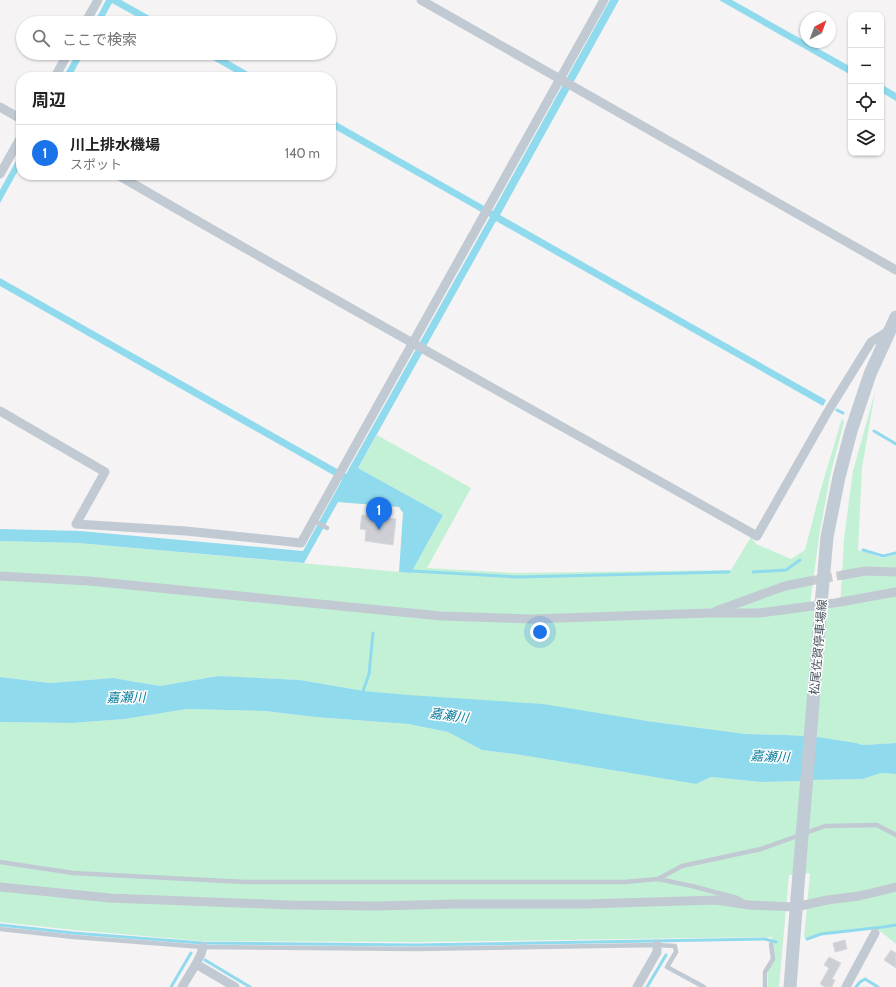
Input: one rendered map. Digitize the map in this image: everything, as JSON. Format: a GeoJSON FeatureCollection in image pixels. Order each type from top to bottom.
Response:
{"type":"FeatureCollection","features":[{"type":"Feature","properties":{"kind":"main road","name":"松尾佐賀停車場線"},"geometry":{"type":"LineString","coordinates":[[790,987],[827,538],[839,478],[851,431],[870,374],[896,317]]}},
{"type":"Feature","properties":{"kind":"street"},"geometry":{"type":"LineString","coordinates":[[89,16],[98,0]]}},
{"type":"Feature","properties":{"kind":"street"},"geometry":{"type":"LineString","coordinates":[[421,0],[896,270]]}},
{"type":"Feature","properties":{"kind":"street"},"geometry":{"type":"LineString","coordinates":[[0,411],[105,472],[76,524],[186,531],[300,543],[604,0]]}},
{"type":"Feature","properties":{"kind":"street"},"geometry":{"type":"LineString","coordinates":[[58,72],[64,60]]}},
{"type":"Feature","properties":{"kind":"street"},"geometry":{"type":"LineString","coordinates":[[0,107],[16,116]]}},
{"type":"Feature","properties":{"kind":"street"},"geometry":{"type":"LineString","coordinates":[[0,174],[16,146]]}},
{"type":"Feature","properties":{"kind":"street"},"geometry":{"type":"LineString","coordinates":[[127,180],[426,351],[757,536],[827,413],[871,342],[890,330]]}},
{"type":"Feature","properties":{"kind":"street"},"geometry":{"type":"LineString","coordinates":[[843,575],[865,571],[896,572]]}},
{"type":"Feature","properties":{"kind":"street"},"geometry":{"type":"LineString","coordinates":[[0,576],[89,581],[441,616],[530,619],[710,613],[759,613],[835,603],[896,592]]}},
{"type":"Feature","properties":{"kind":"street"},"geometry":{"type":"LineString","coordinates":[[710,613],[785,586],[810,581]]}},
{"type":"Feature","properties":{"kind":"street"},"geometry":{"type":"LineString","coordinates":[[0,887],[110,898],[290,905],[377,906],[454,904],[586,904],[716,900],[749,905],[827,900],[858,896],[896,888]]}},
{"type":"Feature","properties":{"kind":"street"},"geometry":{"type":"LineString","coordinates":[[846,987],[875,933]]}},
{"type":"Feature","properties":{"kind":"street"},"geometry":{"type":"LineString","coordinates":[[637,987],[657,952],[657,945]]}},
{"type":"Feature","properties":{"kind":"street"},"geometry":{"type":"LineString","coordinates":[[182,987],[196,964],[203,947]]}},
{"type":"Feature","properties":{"kind":"street"},"geometry":{"type":"LineString","coordinates":[[196,964],[235,987]]}},
{"type":"Feature","properties":{"kind":"lane"},"geometry":{"type":"LineString","coordinates":[[313,520],[327,528]]}},
{"type":"Feature","properties":{"kind":"lane"},"geometry":{"type":"LineString","coordinates":[[658,879],[682,866],[761,849],[825,826],[876,825],[896,834]]}},
{"type":"Feature","properties":{"kind":"lane"},"geometry":{"type":"LineString","coordinates":[[0,862],[73,873],[245,882],[624,882],[658,879],[737,898],[749,905]]}},
{"type":"Feature","properties":{"kind":"lane"},"geometry":{"type":"LineString","coordinates":[[0,929],[74,938],[203,947],[416,949],[657,945],[675,946],[676,952],[667,967],[704,987]]}},
{"type":"Feature","properties":{"kind":"lane"},"geometry":{"type":"LineString","coordinates":[[765,987],[765,972],[773,959],[771,944]]}},
{"type":"Feature","properties":{"kind":"green space"},"geometry":{"type":"Polygon","coordinates":[[[875,392],[862,468],[858,550],[882,558],[896,555],[896,743],[863,745],[787,735],[746,734],[647,721],[364,691],[299,680],[218,676],[160,686],[113,678],[50,683],[0,677],[0,541],[78,543],[411,573],[443,515],[358,468],[377,435],[471,488],[427,568],[515,573],[731,570],[751,537],[756,544],[791,559],[805,550],[820,492],[842,418],[844,422],[830,476],[819,537],[809,611],[840,607],[844,539],[853,471],[875,392]]]}},
{"type":"Feature","properties":{"kind":"green space"},"geometry":{"type":"Polygon","coordinates":[[[187,709],[265,711],[315,717],[408,724],[448,732],[482,750],[515,754],[696,784],[711,777],[761,782],[863,779],[881,773],[896,774],[896,944],[875,927],[823,933],[804,938],[810,873],[789,875],[779,987],[768,987],[768,971],[774,960],[772,937],[418,942],[202,941],[0,922],[0,722],[72,723],[125,719],[187,709]]]}},
{"type":"Feature","properties":{"kind":"water"},"geometry":{"type":"Polygon","coordinates":[[[106,0],[121,0],[150,16],[135,16],[112,3],[105,16],[98,16],[106,0]]]}},
{"type":"Feature","properties":{"kind":"water"},"geometry":{"type":"Polygon","coordinates":[[[610,0],[619,0],[500,215],[826,400],[823,406],[496,221],[358,468],[443,515],[411,573],[399,572],[403,513],[399,507],[338,502],[304,563],[78,543],[0,541],[0,529],[80,531],[303,551],[342,480],[0,286],[0,278],[346,474],[490,217],[336,130],[336,122],[493,211],[610,0]]]}},
{"type":"Feature","properties":{"kind":"water"},"geometry":{"type":"Polygon","coordinates":[[[719,0],[732,0],[800,38],[800,46],[719,0]]]}},
{"type":"Feature","properties":{"kind":"water"},"geometry":{"type":"Polygon","coordinates":[[[803,48],[817,48],[848,65],[848,73],[803,48]]]}},
{"type":"Feature","properties":{"kind":"water"},"geometry":{"type":"Polygon","coordinates":[[[73,60],[80,60],[74,72],[66,72],[73,60]]]}},
{"type":"Feature","properties":{"kind":"water"},"geometry":{"type":"Polygon","coordinates":[[[213,60],[227,60],[248,72],[234,72],[213,60]]]}},
{"type":"Feature","properties":{"kind":"water"},"geometry":{"type":"Polygon","coordinates":[[[884,86],[896,93],[896,101],[884,94],[884,86]]]}},
{"type":"Feature","properties":{"kind":"water"},"geometry":{"type":"Polygon","coordinates":[[[16,161],[16,174],[0,203],[0,190],[16,161]]]}},
{"type":"Feature","properties":{"kind":"water","name":"嘉瀬川"},"geometry":{"type":"Polygon","coordinates":[[[218,676],[300,680],[364,691],[543,704],[647,721],[746,734],[817,737],[863,745],[896,743],[896,774],[881,773],[863,779],[761,782],[711,777],[696,784],[515,754],[482,750],[448,732],[408,724],[315,717],[265,711],[187,709],[125,719],[72,723],[0,722],[0,677],[50,683],[113,678],[160,686],[218,676]]]}},
{"type":"Feature","properties":{"kind":"building"},"geometry":{"type":"Polygon","coordinates":[[[362,515],[396,519],[393,545],[365,541],[366,530],[360,529],[362,515]]]}},
{"type":"Feature","properties":{"kind":"building"},"geometry":{"type":"Polygon","coordinates":[[[845,940],[847,949],[835,952],[833,943],[845,940]]]}},
{"type":"Feature","properties":{"kind":"building"},"geometry":{"type":"Polygon","coordinates":[[[891,950],[896,953],[896,968],[884,960],[891,950]]]}},
{"type":"Feature","properties":{"kind":"building"},"geometry":{"type":"Polygon","coordinates":[[[829,957],[841,963],[832,979],[835,980],[832,987],[825,987],[820,984],[829,968],[824,965],[829,957]]]}},
{"type":"Feature","properties":{"kind":"waterway"},"geometry":{"type":"LineString","coordinates":[[837,410],[843,413]]}},
{"type":"Feature","properties":{"kind":"waterway"},"geometry":{"type":"LineString","coordinates":[[874,431],[896,444]]}},
{"type":"Feature","properties":{"kind":"waterway"},"geometry":{"type":"LineString","coordinates":[[863,550],[883,556],[896,553]]}},
{"type":"Feature","properties":{"kind":"waterway"},"geometry":{"type":"LineString","coordinates":[[753,572],[786,570],[800,560]]}},
{"type":"Feature","properties":{"kind":"waterway"},"geometry":{"type":"LineString","coordinates":[[412,571],[518,577],[729,572]]}},
{"type":"Feature","properties":{"kind":"waterway"},"geometry":{"type":"LineString","coordinates":[[362,694],[369,674],[373,633]]}},
{"type":"Feature","properties":{"kind":"waterway"},"geometry":{"type":"LineString","coordinates":[[0,925],[73,933],[202,943],[417,945],[765,939],[776,942]]}},
{"type":"Feature","properties":{"kind":"waterway"},"geometry":{"type":"LineString","coordinates":[[807,939],[821,934],[896,925]]}},
{"type":"Feature","properties":{"kind":"waterway"},"geometry":{"type":"LineString","coordinates":[[171,987],[191,953]]}},
{"type":"Feature","properties":{"kind":"waterway"},"geometry":{"type":"LineString","coordinates":[[647,987],[666,955]]}},
{"type":"Feature","properties":{"kind":"waterway"},"geometry":{"type":"LineString","coordinates":[[205,960],[250,987]]}},
{"type":"Feature","properties":{"kind":"waterway"},"geometry":{"type":"LineString","coordinates":[[856,987],[865,979],[878,987]]}},
{"type":"Feature","properties":{"kind":"tunnel"},"geometry":{"type":"LineString","coordinates":[[810,581],[843,575]]}},
{"type":"Feature","properties":{"kind":"place","name":"川上排水機場"},"geometry":{"type":"Point","coordinates":[379,530]}}]}
